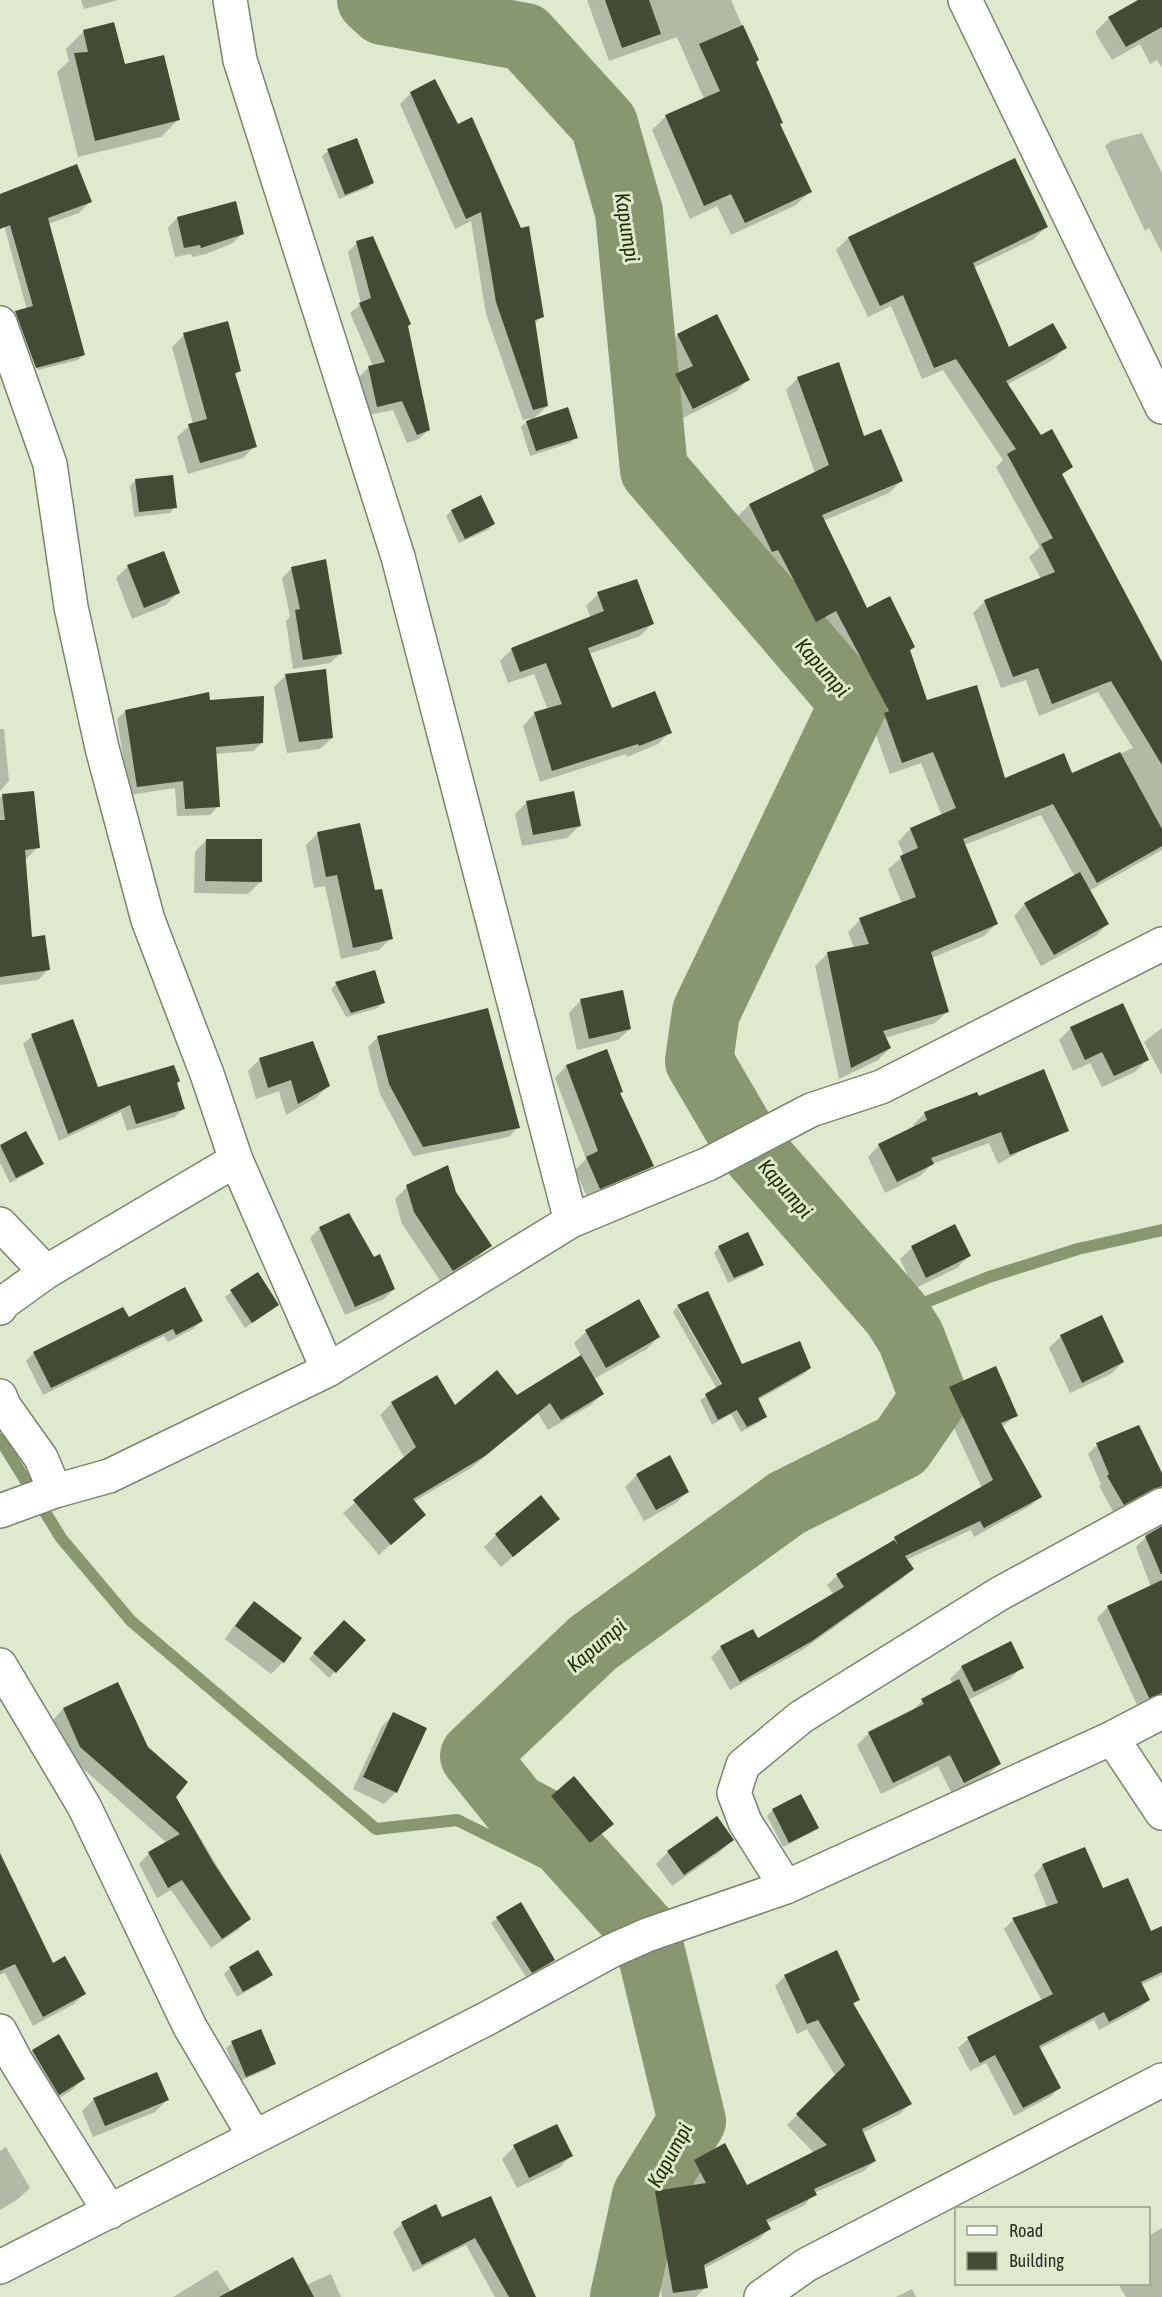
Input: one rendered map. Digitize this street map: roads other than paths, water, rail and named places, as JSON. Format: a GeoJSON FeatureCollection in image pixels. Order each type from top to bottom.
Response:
{"type":"FeatureCollection","features":[{"type":"Feature","properties":{"kind":"street"},"geometry":{"type":"LineString","coordinates":[[230,0],[240,60],[398,557],[571,1221]]}},
{"type":"Feature","properties":{"kind":"street"},"geometry":{"type":"LineString","coordinates":[[965,0],[1162,406]]}},
{"type":"Feature","properties":{"kind":"street"},"geometry":{"type":"LineString","coordinates":[[0,323],[50,464],[71,607],[102,748],[148,920],[207,1074],[236,1160],[328,1370]]}},
{"type":"Feature","properties":{"kind":"street"},"geometry":{"type":"LineString","coordinates":[[5,1509],[55,1491],[109,1476],[328,1370],[571,1221],[708,1164],[811,1110],[881,1087],[1162,944]]}},
{"type":"Feature","properties":{"kind":"street"},"geometry":{"type":"LineString","coordinates":[[0,1308],[3,1303],[46,1272],[236,1160]]}},
{"type":"Feature","properties":{"kind":"street"},"geometry":{"type":"LineString","coordinates":[[0,1224],[46,1272]]}},
{"type":"Feature","properties":{"kind":"street"},"geometry":{"type":"LineString","coordinates":[[0,1396],[4,1406],[41,1458],[55,1491]]}},
{"type":"Feature","properties":{"kind":"street"},"geometry":{"type":"LineString","coordinates":[[786,1887],[745,1821],[734,1792],[743,1765],[801,1717],[989,1600],[1162,1505]]}},
{"type":"Feature","properties":{"kind":"street"},"geometry":{"type":"LineString","coordinates":[[0,1665],[84,1806],[190,2027],[254,2136]]}},
{"type":"Feature","properties":{"kind":"street"},"geometry":{"type":"LineString","coordinates":[[0,2267],[486,2019],[611,1951],[647,1935],[786,1887],[1112,1738],[1162,1712]]}},
{"type":"Feature","properties":{"kind":"street"},"geometry":{"type":"LineString","coordinates":[[1112,1738],[1162,1813]]}},
{"type":"Feature","properties":{"kind":"street"},"geometry":{"type":"LineString","coordinates":[[0,2031],[17,2063],[110,2212]]}},
{"type":"Feature","properties":{"kind":"street"},"geometry":{"type":"LineString","coordinates":[[761,2297],[806,2265],[1162,2080]]}},
{"type":"Feature","properties":{"kind":"waterway","name":"Kapumpi"},"geometry":{"type":"LineString","coordinates":[[371,0],[383,11],[525,37],[604,124],[629,212],[654,470],[854,703],[706,1012],[699,1061],[747,1143],[896,1314],[911,1338],[934,1398],[901,1446],[787,1503],[593,1643],[474,1756],[515,1807],[547,1824],[647,1935],[692,2121],[646,2196],[624,2297]]}},
{"type":"Feature","properties":{"kind":"waterway"},"geometry":{"type":"LineString","coordinates":[[896,1314],[989,1277],[1078,1249],[1162,1230]]}},
{"type":"Feature","properties":{"kind":"waterway"},"geometry":{"type":"LineString","coordinates":[[0,1439],[61,1538],[131,1621],[376,1829],[457,1820],[613,1897]]}}]}
